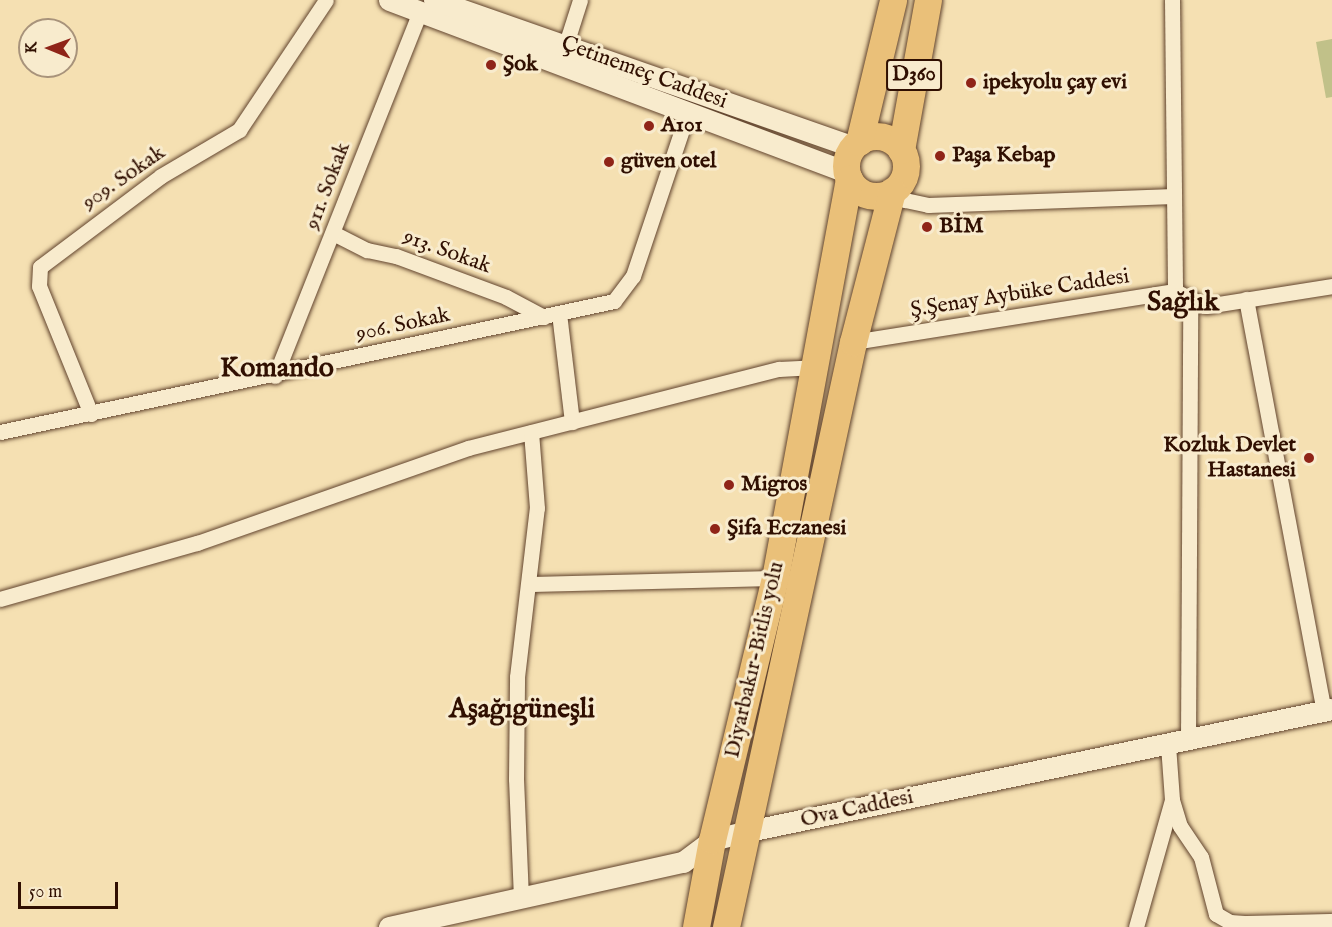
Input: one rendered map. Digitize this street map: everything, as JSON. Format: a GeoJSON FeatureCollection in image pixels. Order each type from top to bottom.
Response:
{"type":"FeatureCollection","features":[{"type":"Feature","properties":{"kind":"highway","name":"Diyarbakır-Bitlis yolu"},"geometry":{"type":"LineString","coordinates":[[696,927],[712,840],[775,578],[852,160],[893,0]]}},
{"type":"Feature","properties":{"kind":"highway","name":"D360"},"geometry":{"type":"LineString","coordinates":[[901,150],[928,0]]}},
{"type":"Feature","properties":{"kind":"highway"},"geometry":{"type":"LineString","coordinates":[[885,138],[901,150],[905,170],[892,191],[868,195],[852,160],[885,138]]}},
{"type":"Feature","properties":{"kind":"highway","name":"Diyarbakır-Bitlis yolu"},"geometry":{"type":"LineString","coordinates":[[726,927],[744,832],[853,342],[892,191]]}},
{"type":"Feature","properties":{"kind":"street","name":"909. Sokak"},"geometry":{"type":"LineString","coordinates":[[91,414],[39,286],[40,267],[161,176],[239,130],[326,0]]}},
{"type":"Feature","properties":{"kind":"street","name":"Çetinemeç Caddesi"},"geometry":{"type":"LineString","coordinates":[[389,0],[427,6],[465,5],[852,160]]}},
{"type":"Feature","properties":{"kind":"street"},"geometry":{"type":"LineString","coordinates":[[566,44],[580,0]]}},
{"type":"Feature","properties":{"kind":"street"},"geometry":{"type":"LineString","coordinates":[[1172,0],[1176,291],[1206,306],[1332,286]]}},
{"type":"Feature","properties":{"kind":"street","name":"Çetinemeç Caddesi"},"geometry":{"type":"LineString","coordinates":[[427,6],[688,112],[852,160]]}},
{"type":"Feature","properties":{"kind":"street","name":"911. Sokak"},"geometry":{"type":"LineString","coordinates":[[275,376],[427,6]]}},
{"type":"Feature","properties":{"kind":"street","name":"906. Sokak"},"geometry":{"type":"LineString","coordinates":[[0,432],[275,376],[614,301],[633,276],[688,112]]}},
{"type":"Feature","properties":{"kind":"street"},"geometry":{"type":"LineString","coordinates":[[892,191],[905,200],[928,204],[1174,196]]}},
{"type":"Feature","properties":{"kind":"street","name":"913. Sokak"},"geometry":{"type":"LineString","coordinates":[[333,233],[367,250],[396,256],[552,315]]}},
{"type":"Feature","properties":{"kind":"street","name":"Ş.Şenay Aybüke Caddesi"},"geometry":{"type":"LineString","coordinates":[[853,342],[1176,291]]}},
{"type":"Feature","properties":{"kind":"street"},"geometry":{"type":"LineString","coordinates":[[1188,741],[1190,297]]}},
{"type":"Feature","properties":{"kind":"street"},"geometry":{"type":"LineString","coordinates":[[1246,300],[1328,710]]}},
{"type":"Feature","properties":{"kind":"street"},"geometry":{"type":"LineString","coordinates":[[552,315],[572,422]]}},
{"type":"Feature","properties":{"kind":"street"},"geometry":{"type":"LineString","coordinates":[[0,599],[197,543],[468,448],[779,369],[815,367]]}},
{"type":"Feature","properties":{"kind":"street"},"geometry":{"type":"LineString","coordinates":[[521,898],[516,779],[518,677],[537,508],[531,432]]}},
{"type":"Feature","properties":{"kind":"street"},"geometry":{"type":"LineString","coordinates":[[529,584],[775,578]]}},
{"type":"Feature","properties":{"kind":"street","name":"Ova Caddesi"},"geometry":{"type":"LineString","coordinates":[[389,927],[683,862],[712,840],[744,832],[1328,710]]}},
{"type":"Feature","properties":{"kind":"street"},"geometry":{"type":"LineString","coordinates":[[1168,745],[1172,800],[1180,826],[1201,857],[1216,914],[1237,922],[1332,921]]}},
{"type":"Feature","properties":{"kind":"street"},"geometry":{"type":"LineString","coordinates":[[1136,927],[1172,800]]}},
{"type":"Feature","properties":{"kind":"green space"},"geometry":{"type":"Polygon","coordinates":[[[1332,39],[1332,97],[1326,98],[1316,42],[1332,39]]]}},
{"type":"Feature","properties":{"kind":"place","name":"Şok"},"geometry":{"type":"Point","coordinates":[491,65]}},
{"type":"Feature","properties":{"kind":"place","name":"ipekyolu çay evi"},"geometry":{"type":"Point","coordinates":[971,83]}},
{"type":"Feature","properties":{"kind":"place","name":"A101"},"geometry":{"type":"Point","coordinates":[649,126]}},
{"type":"Feature","properties":{"kind":"place","name":"Paşa Kebap"},"geometry":{"type":"Point","coordinates":[940,156]}},
{"type":"Feature","properties":{"kind":"place","name":"güven otel"},"geometry":{"type":"Point","coordinates":[609,162]}},
{"type":"Feature","properties":{"kind":"place","name":"BİM"},"geometry":{"type":"Point","coordinates":[927,227]}},
{"type":"Feature","properties":{"kind":"place","name":"Kozluk Devlet Hastanesi"},"geometry":{"type":"Point","coordinates":[1309,458]}},
{"type":"Feature","properties":{"kind":"place","name":"Migros"},"geometry":{"type":"Point","coordinates":[729,485]}},
{"type":"Feature","properties":{"kind":"place","name":"Şifa Eczanesi"},"geometry":{"type":"Point","coordinates":[715,529]}},
{"type":"Feature","properties":{"kind":"district","name":"Sağlık"},"geometry":{"type":"Point","coordinates":[1183,303]}},
{"type":"Feature","properties":{"kind":"district","name":"Komando"},"geometry":{"type":"Point","coordinates":[277,369]}},
{"type":"Feature","properties":{"kind":"district","name":"Aşağıgüneşli"},"geometry":{"type":"Point","coordinates":[522,710]}}]}
